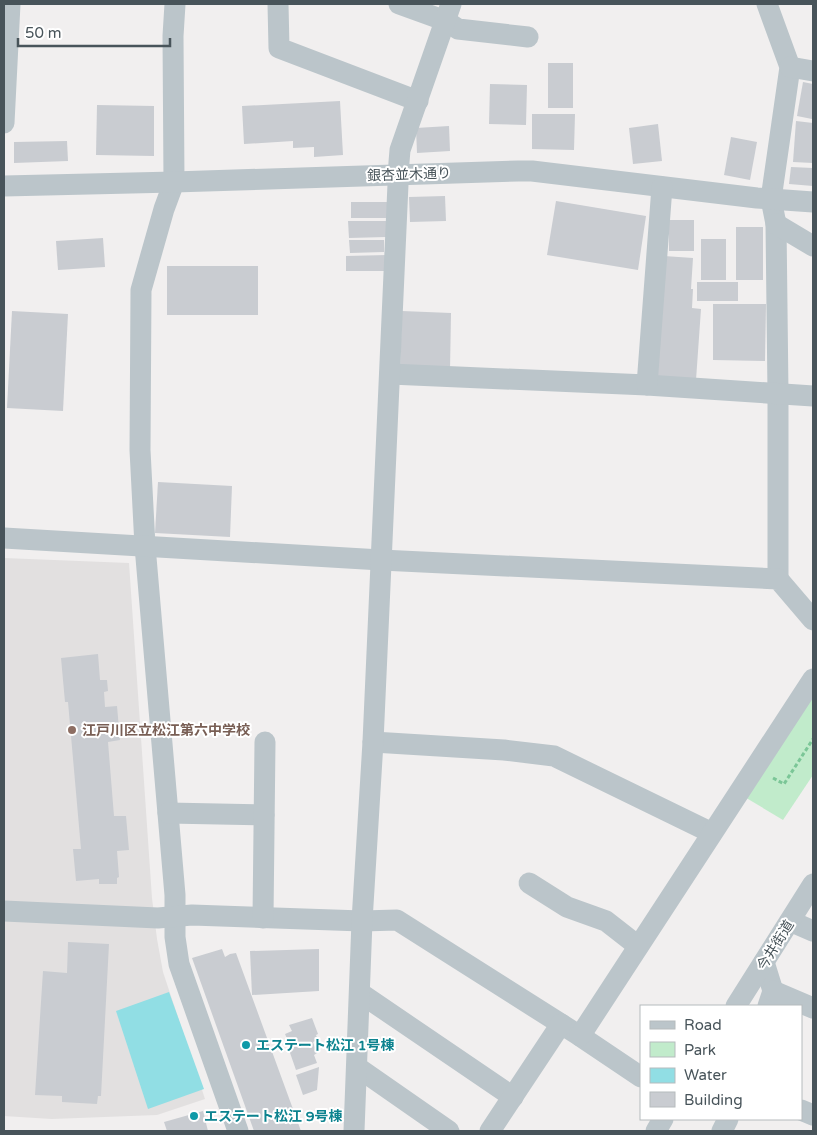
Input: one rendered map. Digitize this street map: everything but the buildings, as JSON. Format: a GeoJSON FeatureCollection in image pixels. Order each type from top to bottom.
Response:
{"type":"FeatureCollection","features":[{"type":"Feature","properties":{"kind":"street"},"geometry":{"type":"LineString","coordinates":[[4,123],[10,4]]}},
{"type":"Feature","properties":{"kind":"street"},"geometry":{"type":"LineString","coordinates":[[175,4],[173,36],[174,182],[164,209],[141,290],[140,450],[145,546],[175,895],[175,937],[179,964],[238,1131]]}},
{"type":"Feature","properties":{"kind":"street"},"geometry":{"type":"LineString","coordinates":[[278,4],[279,48],[418,101]]}},
{"type":"Feature","properties":{"kind":"street"},"geometry":{"type":"LineString","coordinates":[[399,4],[448,12]]}},
{"type":"Feature","properties":{"kind":"street"},"geometry":{"type":"LineString","coordinates":[[767,4],[790,67],[771,199],[776,224],[778,579],[813,620]]}},
{"type":"Feature","properties":{"kind":"street"},"geometry":{"type":"LineString","coordinates":[[354,1131],[362,921],[373,742],[400,150],[448,12]]}},
{"type":"Feature","properties":{"kind":"street"},"geometry":{"type":"LineString","coordinates":[[448,12],[458,29],[528,37]]}},
{"type":"Feature","properties":{"kind":"street"},"geometry":{"type":"LineString","coordinates":[[790,67],[813,71]]}},
{"type":"Feature","properties":{"kind":"street","name":"銀杏並木通り"},"geometry":{"type":"LineString","coordinates":[[4,186],[532,171],[662,187],[813,202]]}},
{"type":"Feature","properties":{"kind":"street"},"geometry":{"type":"LineString","coordinates":[[647,385],[662,187]]}},
{"type":"Feature","properties":{"kind":"street"},"geometry":{"type":"LineString","coordinates":[[776,224],[813,246]]}},
{"type":"Feature","properties":{"kind":"street"},"geometry":{"type":"LineString","coordinates":[[390,374],[647,385],[813,396]]}},
{"type":"Feature","properties":{"kind":"street"},"geometry":{"type":"LineString","coordinates":[[4,538],[381,560],[778,579]]}},
{"type":"Feature","properties":{"kind":"street"},"geometry":{"type":"LineString","coordinates":[[580,1036],[813,679]]}},
{"type":"Feature","properties":{"kind":"street"},"geometry":{"type":"LineString","coordinates":[[263,918],[265,742]]}},
{"type":"Feature","properties":{"kind":"street"},"geometry":{"type":"LineString","coordinates":[[373,742],[504,750],[554,756],[712,833]]}},
{"type":"Feature","properties":{"kind":"street"},"geometry":{"type":"LineString","coordinates":[[168,813],[264,815]]}},
{"type":"Feature","properties":{"kind":"street"},"geometry":{"type":"LineString","coordinates":[[528,883],[567,907],[606,921],[638,946]]}},
{"type":"Feature","properties":{"kind":"street","name":"今井街道"},"geometry":{"type":"LineString","coordinates":[[737,1005],[813,884]]}},
{"type":"Feature","properties":{"kind":"street"},"geometry":{"type":"LineString","coordinates":[[4,911],[158,918],[192,915],[362,921],[397,920],[640,1076]]}},
{"type":"Feature","properties":{"kind":"street"},"geometry":{"type":"LineString","coordinates":[[790,921],[813,930]]}},
{"type":"Feature","properties":{"kind":"street"},"geometry":{"type":"LineString","coordinates":[[764,962],[770,998],[800,1005]]}},
{"type":"Feature","properties":{"kind":"street"},"geometry":{"type":"LineString","coordinates":[[360,993],[513,1097]]}},
{"type":"Feature","properties":{"kind":"street"},"geometry":{"type":"LineString","coordinates":[[490,1131],[561,1024]]}},
{"type":"Feature","properties":{"kind":"street"},"geometry":{"type":"LineString","coordinates":[[357,1067],[449,1131]]}},
{"type":"Feature","properties":{"kind":"street"},"geometry":{"type":"LineString","coordinates":[[656,1131],[662,1120]]}},
{"type":"Feature","properties":{"kind":"path"},"geometry":{"type":"LineString","coordinates":[[756,767],[784,784],[813,739]]}},
{"type":"Feature","properties":{"kind":"shaded area","name":"江戸川区立松江第六中学校"},"geometry":{"type":"Polygon","coordinates":[[[4,558],[129,563],[152,898],[157,939],[163,972],[205,1099],[157,1115],[52,1119],[4,1116],[4,558]]]}},
{"type":"Feature","properties":{"kind":"green space"},"geometry":{"type":"Polygon","coordinates":[[[813,692],[813,775],[783,820],[743,796],[813,692]]]}},
{"type":"Feature","properties":{"kind":"water"},"geometry":{"type":"Polygon","coordinates":[[[169,992],[204,1089],[148,1109],[116,1011],[169,992]]]}},
{"type":"Feature","properties":{"kind":"place","name":"江戸川区立松江第六中学校"},"geometry":{"type":"Point","coordinates":[72,730]}},
{"type":"Feature","properties":{"kind":"place","name":"エステート松江 1号棟"},"geometry":{"type":"Point","coordinates":[246,1045]}},
{"type":"Feature","properties":{"kind":"place","name":"エステート松江 9号棟"},"geometry":{"type":"Point","coordinates":[194,1116]}}]}
